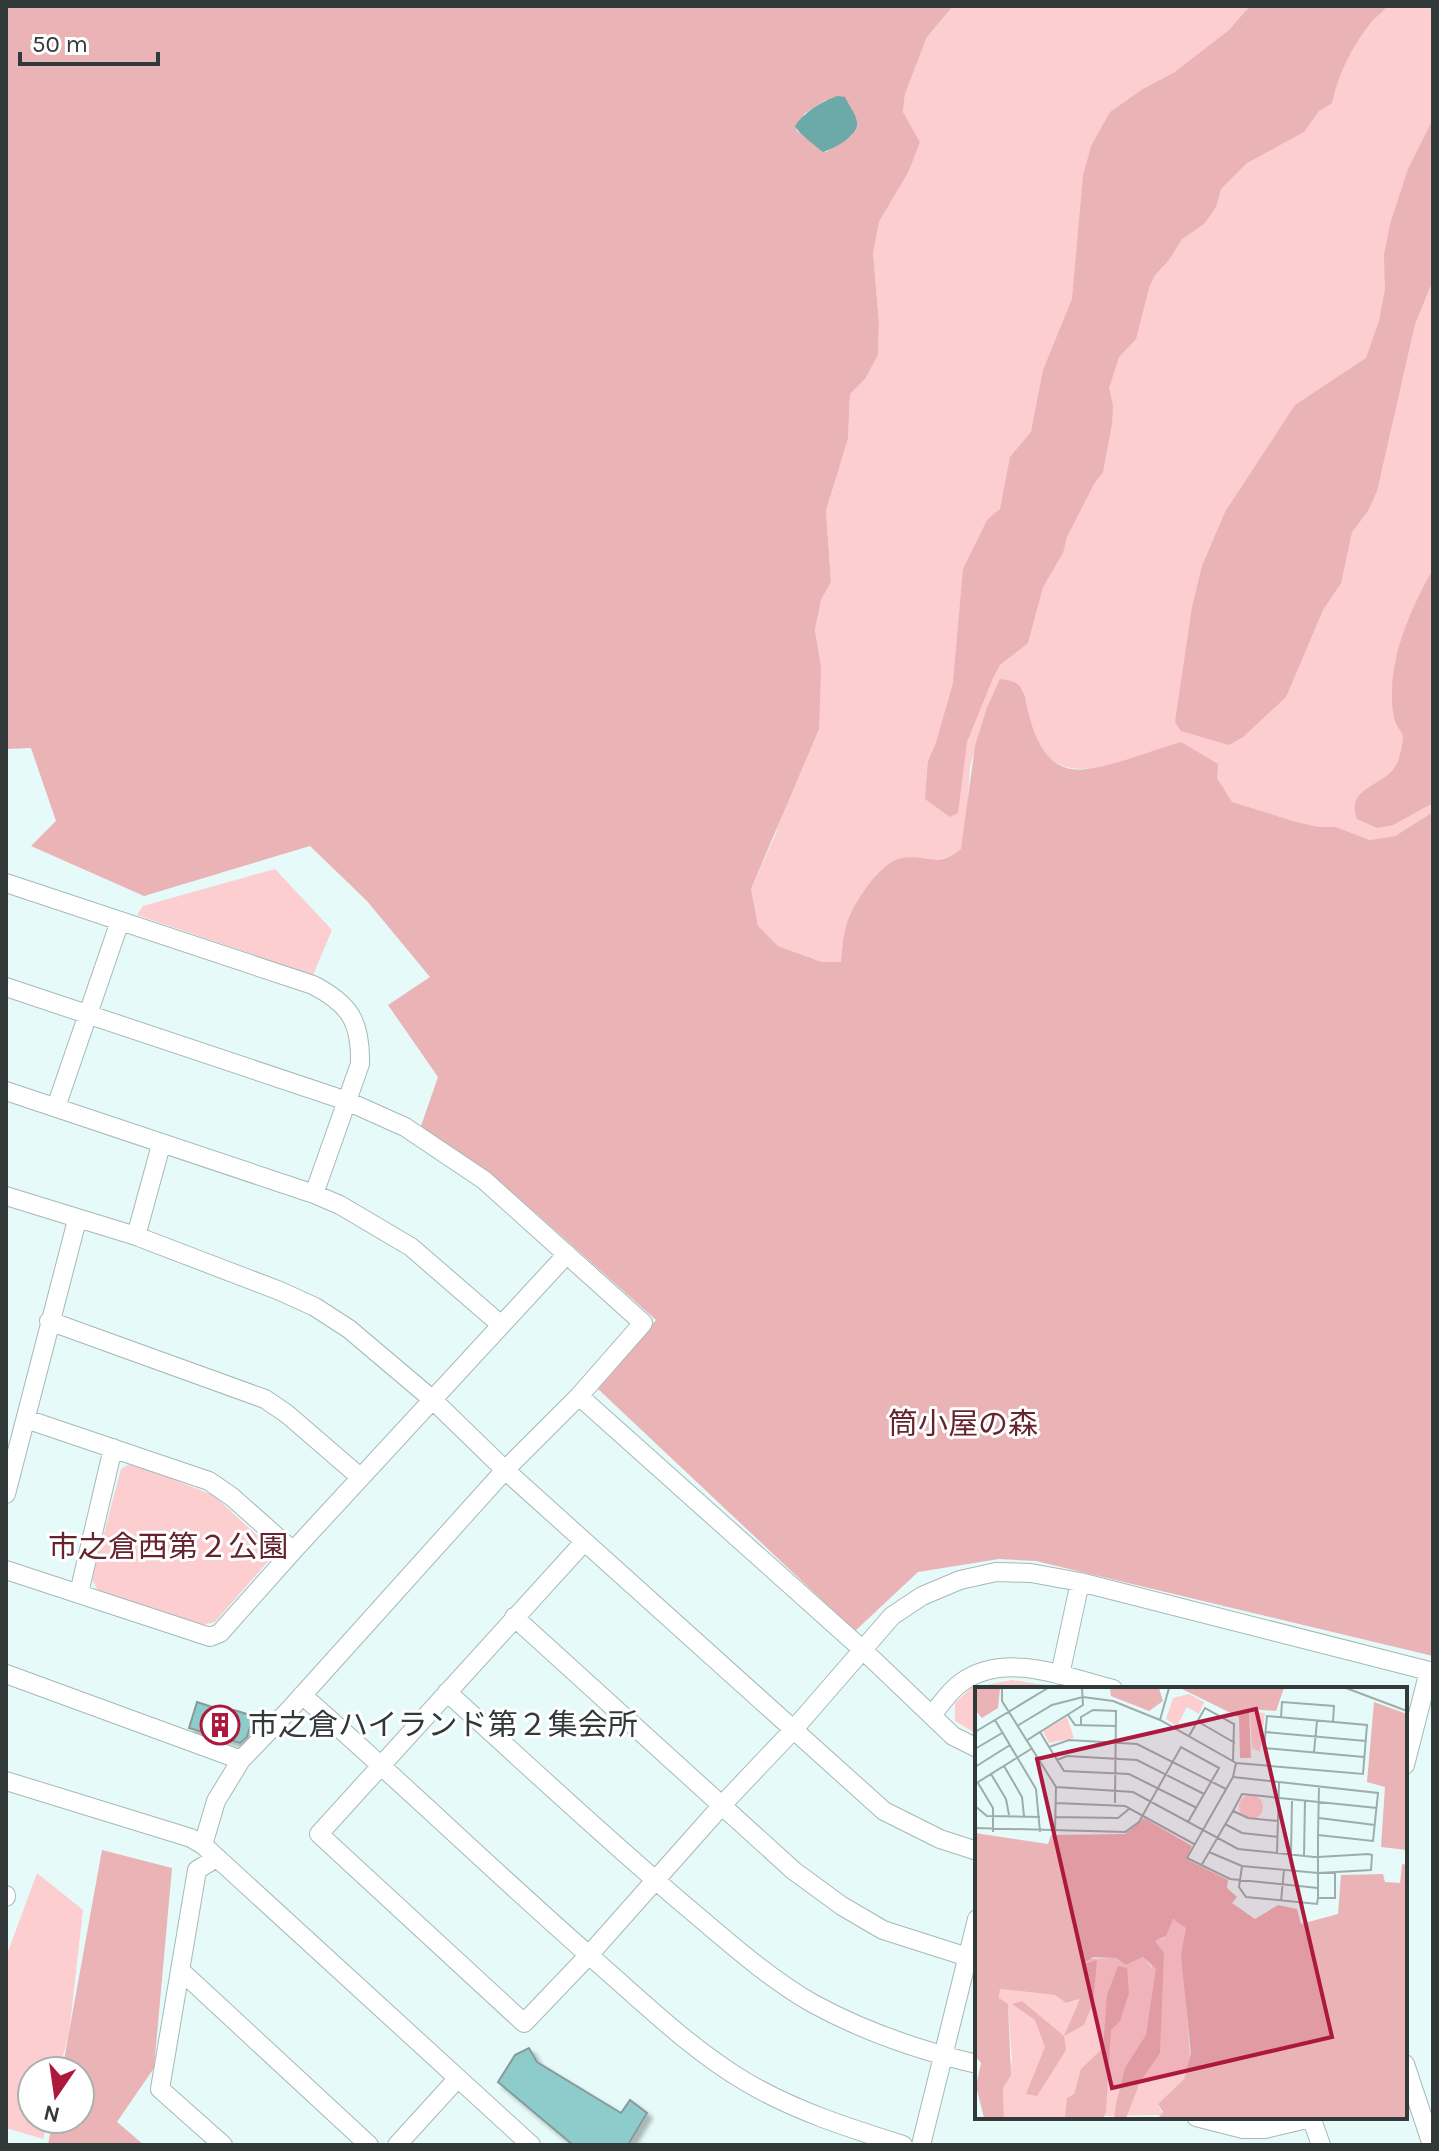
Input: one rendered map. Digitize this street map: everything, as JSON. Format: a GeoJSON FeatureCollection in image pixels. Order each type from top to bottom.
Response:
{"type":"FeatureCollection","features":[{"type":"Feature","properties":{"kind":"street"},"geometry":{"type":"LineString","coordinates":[[6,883],[313,985],[341,1001],[356,1024],[361,1043],[360,1064],[314,1194]]}},
{"type":"Feature","properties":{"kind":"street"},"geometry":{"type":"LineString","coordinates":[[56,1107],[120,921]]}},
{"type":"Feature","properties":{"kind":"street"},"geometry":{"type":"LineString","coordinates":[[6,987],[347,1101],[405,1127],[484,1180],[643,1323],[241,1760],[216,1801],[209,1852],[197,1870],[160,2089],[223,2145]]}},
{"type":"Feature","properties":{"kind":"street"},"geometry":{"type":"LineString","coordinates":[[6,1091],[340,1205],[411,1247],[500,1324]]}},
{"type":"Feature","properties":{"kind":"street"},"geometry":{"type":"LineString","coordinates":[[136,1236],[161,1145]]}},
{"type":"Feature","properties":{"kind":"street"},"geometry":{"type":"LineString","coordinates":[[6,1196],[136,1236],[280,1291],[315,1307],[349,1329],[433,1400],[584,1542],[884,1811],[940,1839],[975,1850]]}},
{"type":"Feature","properties":{"kind":"street"},"geometry":{"type":"LineString","coordinates":[[6,1494],[77,1220]]}},
{"type":"Feature","properties":{"kind":"street"},"geometry":{"type":"LineString","coordinates":[[6,1570],[210,1637],[220,1633],[567,1254]]}},
{"type":"Feature","properties":{"kind":"street"},"geometry":{"type":"LineString","coordinates":[[49,1321],[265,1399],[360,1477]]}},
{"type":"Feature","properties":{"kind":"street"},"geometry":{"type":"LineString","coordinates":[[579,1396],[863,1650],[953,1736],[975,1747]]}},
{"type":"Feature","properties":{"kind":"street"},"geometry":{"type":"LineString","coordinates":[[26,1419],[209,1481],[232,1497],[293,1551]]}},
{"type":"Feature","properties":{"kind":"street"},"geometry":{"type":"LineString","coordinates":[[79,1593],[113,1448]]}},
{"type":"Feature","properties":{"kind":"street"},"geometry":{"type":"LineString","coordinates":[[584,1542],[319,1834],[524,2023],[794,1729],[892,1616],[922,1596],[960,1580],[996,1572],[1031,1573],[1080,1582],[1431,1671],[1407,1758]]}},
{"type":"Feature","properties":{"kind":"street"},"geometry":{"type":"LineString","coordinates":[[1060,1675],[1080,1582]]}},
{"type":"Feature","properties":{"kind":"street"},"geometry":{"type":"LineString","coordinates":[[514,1617],[794,1871],[842,1906],[883,1930],[972,1959]]}},
{"type":"Feature","properties":{"kind":"street"},"geometry":{"type":"LineString","coordinates":[[932,1715],[960,1683],[989,1670],[1014,1667],[1105,1687]]}},
{"type":"Feature","properties":{"kind":"street"},"geometry":{"type":"LineString","coordinates":[[6,1674],[241,1760]]}},
{"type":"Feature","properties":{"kind":"street"},"geometry":{"type":"LineString","coordinates":[[447,1692],[655,1880],[751,1962],[812,2003],[879,2033],[975,2064]]}},
{"type":"Feature","properties":{"kind":"street"},"geometry":{"type":"LineString","coordinates":[[302,1695],[381,1764],[457,1838],[675,2031],[746,2082],[837,2124],[903,2145]]}},
{"type":"Feature","properties":{"kind":"street"},"geometry":{"type":"LineString","coordinates":[[6,1781],[191,1838],[531,2145]]}},
{"type":"Feature","properties":{"kind":"street"},"geometry":{"type":"LineString","coordinates":[[921,2145],[972,1959],[975,1935]]}},
{"type":"Feature","properties":{"kind":"street"},"geometry":{"type":"LineString","coordinates":[[180,1970],[369,2145]]}},
{"type":"Feature","properties":{"kind":"street"},"geometry":{"type":"LineString","coordinates":[[1407,2070],[1432,2145]]}},
{"type":"Feature","properties":{"kind":"street"},"geometry":{"type":"LineString","coordinates":[[397,2145],[458,2078]]}},
{"type":"Feature","properties":{"kind":"street"},"geometry":{"type":"LineString","coordinates":[[1204,2119],[1243,2129],[1265,2129],[1307,2119]]}},
{"type":"Feature","properties":{"kind":"street"},"geometry":{"type":"LineString","coordinates":[[1311,2119],[1321,2145]]}},
{"type":"Feature","properties":{"kind":"green space","name":"筒小屋の森"},"geometry":{"type":"Polygon","coordinates":[[[6,6],[953,6],[927,37],[905,94],[903,112],[920,142],[909,171],[879,222],[873,253],[879,323],[878,355],[865,379],[850,394],[848,439],[826,511],[831,582],[821,600],[815,630],[821,667],[819,729],[751,889],[758,926],[778,946],[822,962],[841,962],[849,918],[879,872],[902,858],[938,860],[961,849],[975,746],[1000,679],[1014,682],[1021,688],[1040,745],[1053,761],[1062,766],[1073,769],[1098,767],[1181,742],[1218,764],[1217,778],[1232,802],[1297,822],[1336,827],[1370,840],[1395,836],[1433,812],[1433,1656],[1036,1561],[999,1559],[918,1572],[855,1631],[598,1389],[656,1320],[530,1208],[421,1126],[438,1077],[388,1005],[430,977],[367,901],[310,846],[144,896],[31,846],[56,821],[31,748],[6,749],[6,6]],[[826,100],[804,114],[796,130],[826,152],[852,135],[855,129],[826,100]]]}},
{"type":"Feature","properties":{"kind":"green space"},"geometry":{"type":"Polygon","coordinates":[[[953,6],[1433,6],[1433,812],[1395,836],[1370,840],[1336,827],[1297,822],[1231,802],[1217,778],[1181,742],[1111,765],[1074,768],[1058,764],[1045,754],[1036,740],[1023,689],[986,710],[970,767],[962,849],[940,859],[902,858],[842,946],[841,962],[822,962],[778,946],[758,927],[751,889],[776,833],[821,667],[815,630],[821,600],[831,582],[826,512],[848,439],[850,394],[865,379],[878,355],[879,323],[873,253],[879,222],[909,171],[920,142],[903,112],[905,94],[927,37],[953,6]]]}},
{"type":"Feature","properties":{"kind":"green space"},"geometry":{"type":"Polygon","coordinates":[[[1250,6],[1387,6],[1369,25],[1351,52],[1332,103],[1319,111],[1304,132],[1247,163],[1221,189],[1216,207],[1204,224],[1182,239],[1155,275],[1136,339],[1119,357],[1109,388],[1113,405],[1112,424],[1103,472],[1094,484],[1067,537],[1063,553],[1043,587],[1028,643],[1000,665],[993,678],[967,742],[958,813],[950,817],[925,799],[928,761],[953,683],[963,569],[987,520],[1000,509],[1010,457],[1031,432],[1043,370],[1072,299],[1083,176],[1091,146],[1110,112],[1175,72],[1229,30],[1250,6]]]}},
{"type":"Feature","properties":{"kind":"green space"},"geometry":{"type":"Polygon","coordinates":[[[1433,119],[1433,280],[1415,324],[1377,491],[1368,511],[1352,532],[1341,583],[1323,610],[1286,697],[1243,737],[1229,745],[1181,731],[1175,722],[1192,607],[1202,566],[1225,512],[1295,405],[1366,358],[1379,321],[1385,289],[1384,255],[1390,224],[1408,169],[1433,119]]]}},
{"type":"Feature","properties":{"kind":"green space"},"geometry":{"type":"Polygon","coordinates":[[[1433,569],[1433,803],[1393,825],[1377,828],[1357,819],[1355,808],[1362,793],[1393,770],[1399,759],[1403,737],[1394,717],[1393,674],[1400,643],[1433,569]]]}},
{"type":"Feature","properties":{"kind":"green space"},"geometry":{"type":"Polygon","coordinates":[[[275,869],[332,930],[313,975],[137,915],[143,906],[275,869]]]}},
{"type":"Feature","properties":{"kind":"green space","name":"市之倉西第２公園"},"geometry":{"type":"Polygon","coordinates":[[[131,1463],[213,1495],[272,1549],[270,1559],[215,1622],[197,1626],[99,1593],[92,1579],[121,1469],[131,1463]]]}},
{"type":"Feature","properties":{"kind":"green space"},"geometry":{"type":"Polygon","coordinates":[[[1012,1680],[1058,1687],[976,1687],[1012,1680]]]}},
{"type":"Feature","properties":{"kind":"green space"},"geometry":{"type":"Polygon","coordinates":[[[975,1687],[975,1733],[955,1721],[955,1703],[975,1687]]]}},
{"type":"Feature","properties":{"kind":"green space"},"geometry":{"type":"Polygon","coordinates":[[[102,1850],[172,1868],[154,2068],[117,2122],[144,2145],[48,2145],[50,2135],[96,2135],[96,2055],[65,2055],[102,1850]]]}},
{"type":"Feature","properties":{"kind":"green space"},"geometry":{"type":"Polygon","coordinates":[[[37,1873],[83,1910],[69,2033],[63,2055],[16,2055],[16,2131],[6,2128],[6,1957],[37,1873]]]}},
{"type":"Feature","properties":{"kind":"water"},"geometry":{"type":"Polygon","coordinates":[[[837,96],[845,97],[857,127],[844,141],[823,152],[795,126],[813,108],[837,96]]]}},
{"type":"Feature","properties":{"kind":"building","name":"市之倉ハイランド第２集会所"},"geometry":{"type":"Polygon","coordinates":[[[197,1702],[233,1714],[234,1710],[253,1716],[247,1737],[240,1743],[189,1728],[197,1702]]]}},
{"type":"Feature","properties":{"kind":"building"},"geometry":{"type":"Polygon","coordinates":[[[529,2048],[537,2062],[621,2113],[630,2100],[647,2113],[628,2145],[573,2145],[498,2082],[515,2055],[529,2048]]]}},
{"type":"Feature","properties":{"kind":"place","name":"市之倉ハイランド第２集会所"},"geometry":{"type":"Point","coordinates":[220,1725]}}]}
